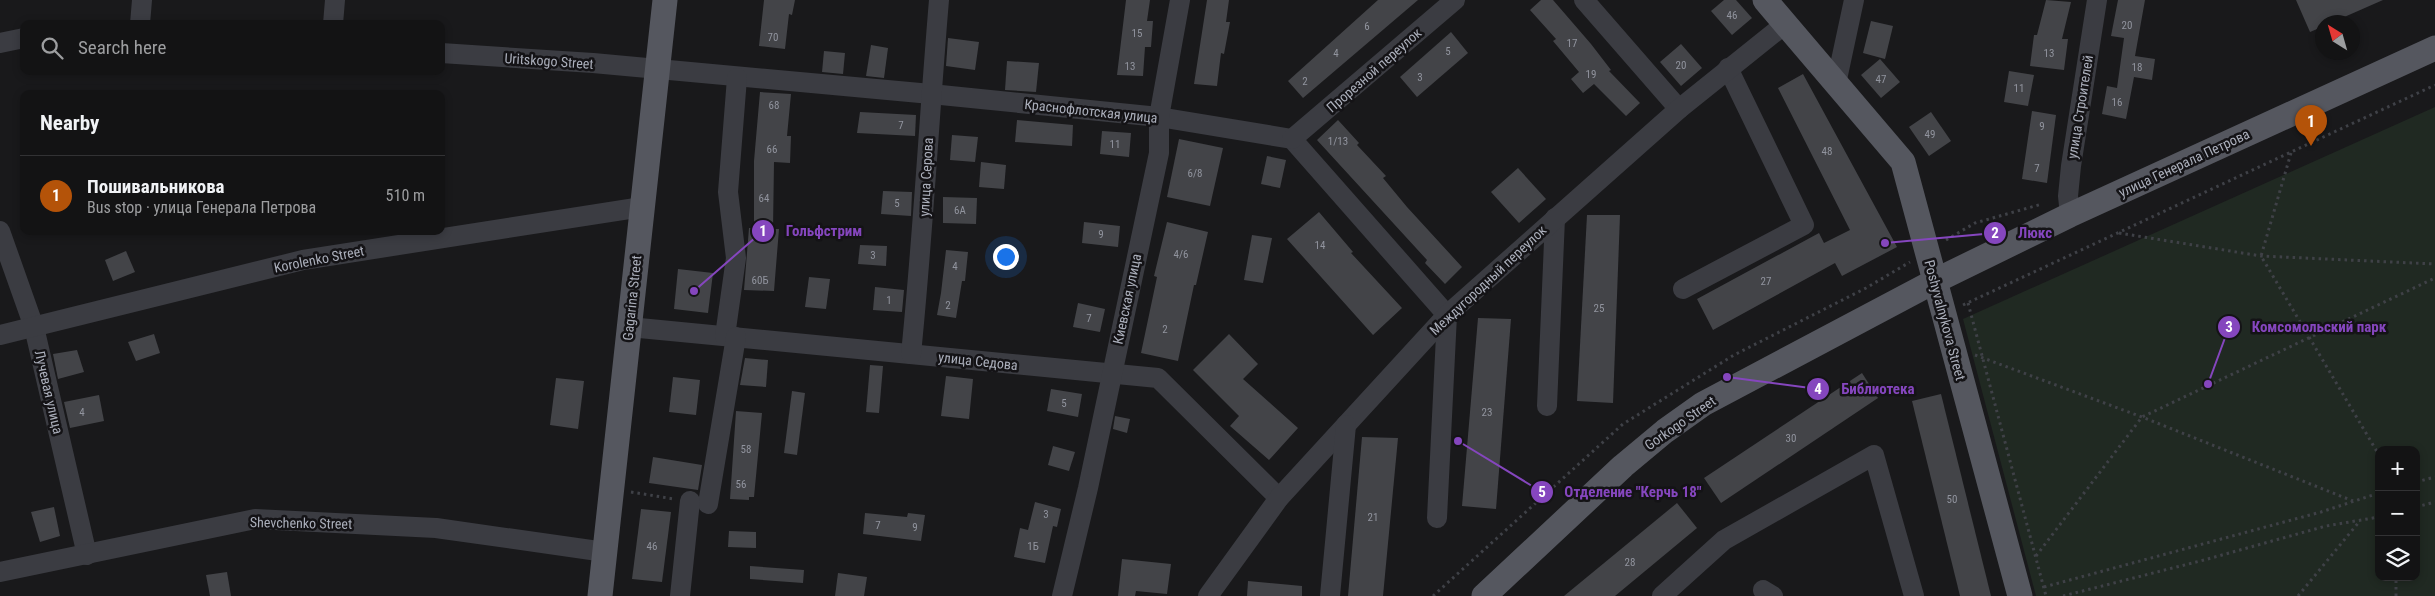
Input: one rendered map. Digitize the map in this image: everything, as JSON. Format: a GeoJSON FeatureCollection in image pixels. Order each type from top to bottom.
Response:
{"type":"FeatureCollection","features":[{"type":"Feature","properties":{"kind":"main road","name":"Gagarina Street"},"geometry":{"type":"LineString","coordinates":[[600,596],[665,0]]}},
{"type":"Feature","properties":{"kind":"main road","name":"Poshyvalnykova Street"},"geometry":{"type":"LineString","coordinates":[[1765,0],[1903,162],[2020,596]]}},
{"type":"Feature","properties":{"kind":"main road","name":"улица Генерала Петрова"},"geometry":{"type":"LineString","coordinates":[[1935,281],[2070,215],[2435,48]]}},
{"type":"Feature","properties":{"kind":"main road","name":"Gorkogo Street"},"geometry":{"type":"LineString","coordinates":[[1484,596],[1623,466],[1664,431],[1703,404],[1935,281]]}},
{"type":"Feature","properties":{"kind":"lane"},"geometry":{"type":"LineString","coordinates":[[140,20],[142,0]]}},
{"type":"Feature","properties":{"kind":"lane"},"geometry":{"type":"LineString","coordinates":[[333,20],[335,0]]}},
{"type":"Feature","properties":{"kind":"lane","name":"улица Серова"},"geometry":{"type":"LineString","coordinates":[[911,354],[922,248],[931,94],[939,0]]}},
{"type":"Feature","properties":{"kind":"lane","name":"Киевская улица"},"geometry":{"type":"LineString","coordinates":[[1062,596],[1088,488],[1159,153],[1159,117],[1180,0]]}},
{"type":"Feature","properties":{"kind":"lane","name":"Прорезной переулок"},"geometry":{"type":"LineString","coordinates":[[1292,140],[1455,0]]}},
{"type":"Feature","properties":{"kind":"lane"},"geometry":{"type":"LineString","coordinates":[[1584,0],[1678,109]]}},
{"type":"Feature","properties":{"kind":"lane"},"geometry":{"type":"LineString","coordinates":[[1836,84],[1854,0]]}},
{"type":"Feature","properties":{"kind":"lane","name":"улица Строителей"},"geometry":{"type":"LineString","coordinates":[[2070,215],[2068,196],[2071,166],[2097,0]]}},
{"type":"Feature","properties":{"kind":"lane","name":"Междугородный переулок"},"geometry":{"type":"LineString","coordinates":[[1208,596],[1279,498],[1447,315],[1678,109],[1785,24]]}},
{"type":"Feature","properties":{"kind":"lane"},"geometry":{"type":"LineString","coordinates":[[0,43],[20,39]]}},
{"type":"Feature","properties":{"kind":"lane","name":"Uritskogo Street"},"geometry":{"type":"LineString","coordinates":[[445,53],[592,63],[657,70]]}},
{"type":"Feature","properties":{"kind":"lane"},"geometry":{"type":"LineString","coordinates":[[1683,289],[1804,225],[1728,68]]}},
{"type":"Feature","properties":{"kind":"lane","name":"Краснофлотская улица"},"geometry":{"type":"LineString","coordinates":[[657,70],[931,94],[1159,117],[1292,140]]}},
{"type":"Feature","properties":{"kind":"lane"},"geometry":{"type":"LineString","coordinates":[[680,596],[730,337],[736,258],[728,192],[737,78]]}},
{"type":"Feature","properties":{"kind":"lane"},"geometry":{"type":"LineString","coordinates":[[1292,140],[1447,315],[1437,518]]}},
{"type":"Feature","properties":{"kind":"lane","name":"Korolenko Street"},"geometry":{"type":"LineString","coordinates":[[0,335],[303,260],[642,207]]}},
{"type":"Feature","properties":{"kind":"lane"},"geometry":{"type":"LineString","coordinates":[[1547,406],[1556,218]]}},
{"type":"Feature","properties":{"kind":"lane","name":"Лучевая улица"},"geometry":{"type":"LineString","coordinates":[[0,231],[34,327],[87,555]]}},
{"type":"Feature","properties":{"kind":"lane","name":"улица Седова"},"geometry":{"type":"LineString","coordinates":[[629,327],[1158,378],[1279,498]]}},
{"type":"Feature","properties":{"kind":"lane"},"geometry":{"type":"LineString","coordinates":[[1330,596],[1346,425]]}},
{"type":"Feature","properties":{"kind":"lane"},"geometry":{"type":"LineString","coordinates":[[1662,596],[1724,540],[1874,454],[1914,596]]}},
{"type":"Feature","properties":{"kind":"lane","name":"Shevchenko Street"},"geometry":{"type":"LineString","coordinates":[[0,572],[255,519],[436,528],[605,552]]}},
{"type":"Feature","properties":{"kind":"path"},"geometry":{"type":"LineString","coordinates":[[1944,314],[2435,84]]}},
{"type":"Feature","properties":{"kind":"path"},"geometry":{"type":"LineString","coordinates":[[2291,152],[2261,256],[2375,448]]}},
{"type":"Feature","properties":{"kind":"path"},"geometry":{"type":"LineString","coordinates":[[2119,232],[2261,256],[2435,264]]}},
{"type":"Feature","properties":{"kind":"path"},"geometry":{"type":"LineString","coordinates":[[2036,556],[2142,417],[2435,278]]}},
{"type":"Feature","properties":{"kind":"path"},"geometry":{"type":"LineString","coordinates":[[1968,303],[2046,596]]}},
{"type":"Feature","properties":{"kind":"path"},"geometry":{"type":"LineString","coordinates":[[1953,347],[2142,417],[2352,501]]}},
{"type":"Feature","properties":{"kind":"path"},"geometry":{"type":"LineString","coordinates":[[2420,481],[2435,477]]}},
{"type":"Feature","properties":{"kind":"path"},"geometry":{"type":"LineString","coordinates":[[2044,587],[2321,512],[2375,494]]}},
{"type":"Feature","properties":{"kind":"path"},"geometry":{"type":"LineString","coordinates":[[2420,506],[2435,502]]}},
{"type":"Feature","properties":{"kind":"path"},"geometry":{"type":"LineString","coordinates":[[2063,596],[2326,526],[2375,518]]}},
{"type":"Feature","properties":{"kind":"path"},"geometry":{"type":"LineString","coordinates":[[2298,596],[2359,522]]}},
{"type":"Feature","properties":{"kind":"path"},"geometry":{"type":"LineString","coordinates":[[2396,581],[2396,596]]}},
{"type":"Feature","properties":{"kind":"shaded area"},"geometry":{"type":"Polygon","coordinates":[[[2435,107],[2435,596],[2036,596],[1963,319],[2435,107]]]}},
{"type":"Feature","properties":{"kind":"building"},"geometry":{"type":"Polygon","coordinates":[[[764,0],[795,0],[792,15],[789,14],[785,49],[759,46],[764,0]]]}},
{"type":"Feature","properties":{"kind":"building"},"geometry":{"type":"Polygon","coordinates":[[[1126,0],[1150,0],[1147,21],[1153,21],[1151,47],[1145,47],[1143,76],[1117,75],[1126,0]]]}},
{"type":"Feature","properties":{"kind":"building"},"geometry":{"type":"Polygon","coordinates":[[[1207,0],[1229,0],[1226,22],[1230,22],[1224,54],[1221,53],[1217,86],[1194,84],[1207,0]]]}},
{"type":"Feature","properties":{"kind":"building"},"geometry":{"type":"Polygon","coordinates":[[[1378,0],[1418,0],[1303,98],[1288,81],[1378,0]]]}},
{"type":"Feature","properties":{"kind":"building"},"geometry":{"type":"Polygon","coordinates":[[[1541,0],[1553,0],[1591,44],[1611,70],[1609,71],[1640,103],[1626,116],[1594,84],[1583,93],[1571,79],[1579,72],[1553,41],[1556,39],[1530,10],[1541,0]]]}},
{"type":"Feature","properties":{"kind":"building"},"geometry":{"type":"Polygon","coordinates":[[[1724,0],[1736,0],[1752,18],[1732,35],[1711,11],[1724,0]]]}},
{"type":"Feature","properties":{"kind":"building"},"geometry":{"type":"Polygon","coordinates":[[[2046,0],[2071,2],[2062,39],[2068,39],[2064,70],[2030,66],[2034,35],[2037,35],[2046,0]]]}},
{"type":"Feature","properties":{"kind":"building"},"geometry":{"type":"Polygon","coordinates":[[[2118,0],[2145,0],[2135,56],[2155,59],[2152,80],[2134,77],[2126,119],[2102,114],[2107,86],[2117,88],[2124,38],[2111,36],[2118,0]]]}},
{"type":"Feature","properties":{"kind":"building"},"geometry":{"type":"Polygon","coordinates":[[[2296,0],[2383,0],[2349,15],[2315,15],[2315,30],[2310,32],[2296,0]]]}},
{"type":"Feature","properties":{"kind":"building"},"geometry":{"type":"Polygon","coordinates":[[[1871,21],[1893,26],[1885,59],[1863,53],[1871,21]]]}},
{"type":"Feature","properties":{"kind":"building"},"geometry":{"type":"Polygon","coordinates":[[[1451,32],[1468,53],[1417,97],[1400,77],[1451,32]]]}},
{"type":"Feature","properties":{"kind":"building"},"geometry":{"type":"Polygon","coordinates":[[[948,38],[979,42],[975,70],[946,66],[948,38]]]}},
{"type":"Feature","properties":{"kind":"building"},"geometry":{"type":"Polygon","coordinates":[[[1681,44],[1702,68],[1681,86],[1660,62],[1681,44]]]}},
{"type":"Feature","properties":{"kind":"building"},"geometry":{"type":"Polygon","coordinates":[[[871,45],[888,48],[884,78],[866,76],[871,45]]]}},
{"type":"Feature","properties":{"kind":"building"},"geometry":{"type":"Polygon","coordinates":[[[824,51],[845,53],[843,74],[822,72],[824,51]]]}},
{"type":"Feature","properties":{"kind":"building"},"geometry":{"type":"Polygon","coordinates":[[[1880,59],[1900,82],[1881,98],[1861,75],[1880,59]]]}},
{"type":"Feature","properties":{"kind":"building"},"geometry":{"type":"Polygon","coordinates":[[[1007,61],[1039,63],[1036,92],[1005,90],[1007,61]]]}},
{"type":"Feature","properties":{"kind":"building"},"geometry":{"type":"Polygon","coordinates":[[[2009,71],[2034,75],[2028,106],[2004,102],[2009,71]]]}},
{"type":"Feature","properties":{"kind":"building"},"geometry":{"type":"Polygon","coordinates":[[[1803,74],[1897,247],[1842,276],[1835,263],[1713,330],[1697,299],[1819,233],[1824,243],[1850,230],[1778,88],[1803,74]]]}},
{"type":"Feature","properties":{"kind":"building"},"geometry":{"type":"Polygon","coordinates":[[[760,92],[791,94],[787,136],[791,136],[790,163],[774,162],[773,229],[779,229],[774,291],[744,290],[749,228],[754,228],[754,161],[760,92]]]}},
{"type":"Feature","properties":{"kind":"building"},"geometry":{"type":"Polygon","coordinates":[[[2032,111],[2056,115],[2047,183],[2022,179],[2032,111]]]}},
{"type":"Feature","properties":{"kind":"building"},"geometry":{"type":"Polygon","coordinates":[[[860,112],[916,115],[915,136],[857,133],[860,112]]]}},
{"type":"Feature","properties":{"kind":"building"},"geometry":{"type":"Polygon","coordinates":[[[1931,112],[1951,141],[1929,156],[1909,127],[1931,112]]]}},
{"type":"Feature","properties":{"kind":"building"},"geometry":{"type":"Polygon","coordinates":[[[1017,120],[1073,125],[1072,146],[1015,142],[1017,120]]]}},
{"type":"Feature","properties":{"kind":"building"},"geometry":{"type":"Polygon","coordinates":[[[1338,120],[1359,143],[1357,145],[1386,176],[1383,178],[1407,207],[1462,267],[1445,284],[1425,263],[1427,260],[1317,140],[1338,120]]]}},
{"type":"Feature","properties":{"kind":"building"},"geometry":{"type":"Polygon","coordinates":[[[1102,131],[1131,133],[1129,157],[1100,154],[1102,131]]]}},
{"type":"Feature","properties":{"kind":"building"},"geometry":{"type":"Polygon","coordinates":[[[952,135],[978,137],[975,162],[950,160],[952,135]]]}},
{"type":"Feature","properties":{"kind":"building"},"geometry":{"type":"Polygon","coordinates":[[[1179,139],[1223,148],[1210,206],[1167,197],[1179,139]]]}},
{"type":"Feature","properties":{"kind":"building"},"geometry":{"type":"Polygon","coordinates":[[[1267,156],[1286,160],[1280,188],[1261,184],[1267,156]]]}},
{"type":"Feature","properties":{"kind":"building"},"geometry":{"type":"Polygon","coordinates":[[[981,162],[1006,165],[1004,189],[979,187],[981,162]]]}},
{"type":"Feature","properties":{"kind":"building"},"geometry":{"type":"Polygon","coordinates":[[[1518,168],[1546,199],[1519,223],[1491,192],[1518,168]]]}},
{"type":"Feature","properties":{"kind":"building"},"geometry":{"type":"Polygon","coordinates":[[[883,191],[912,192],[911,216],[881,214],[883,191]]]}},
{"type":"Feature","properties":{"kind":"building"},"geometry":{"type":"Polygon","coordinates":[[[943,197],[977,198],[976,224],[943,223],[943,197]]]}},
{"type":"Feature","properties":{"kind":"building"},"geometry":{"type":"Polygon","coordinates":[[[1319,212],[1353,252],[1351,253],[1402,308],[1373,335],[1287,239],[1319,212]]]}},
{"type":"Feature","properties":{"kind":"building"},"geometry":{"type":"Polygon","coordinates":[[[1587,215],[1620,215],[1613,403],[1577,401],[1587,215]]]}},
{"type":"Feature","properties":{"kind":"building"},"geometry":{"type":"Polygon","coordinates":[[[1084,222],[1120,226],[1118,247],[1082,243],[1084,222]]]}},
{"type":"Feature","properties":{"kind":"building"},"geometry":{"type":"Polygon","coordinates":[[[1167,222],[1208,232],[1196,285],[1194,285],[1178,361],[1141,353],[1157,277],[1154,276],[1167,222]]]}},
{"type":"Feature","properties":{"kind":"building"},"geometry":{"type":"Polygon","coordinates":[[[1252,235],[1272,238],[1263,283],[1244,280],[1252,235]]]}},
{"type":"Feature","properties":{"kind":"building"},"geometry":{"type":"Polygon","coordinates":[[[860,245],[887,246],[886,266],[858,264],[860,245]]]}},
{"type":"Feature","properties":{"kind":"building"},"geometry":{"type":"Polygon","coordinates":[[[946,250],[968,252],[965,281],[962,281],[956,318],[937,315],[946,250]]]}},
{"type":"Feature","properties":{"kind":"building"},"geometry":{"type":"Polygon","coordinates":[[[126,251],[135,272],[113,281],[105,260],[126,251]]]}},
{"type":"Feature","properties":{"kind":"building"},"geometry":{"type":"Polygon","coordinates":[[[678,269],[713,273],[708,313],[674,309],[678,269]]]}},
{"type":"Feature","properties":{"kind":"building"},"geometry":{"type":"Polygon","coordinates":[[[809,277],[830,279],[826,309],[805,307],[809,277]]]}},
{"type":"Feature","properties":{"kind":"building"},"geometry":{"type":"Polygon","coordinates":[[[875,287],[904,290],[902,312],[873,310],[875,287]]]}},
{"type":"Feature","properties":{"kind":"building"},"geometry":{"type":"Polygon","coordinates":[[[1078,303],[1105,309],[1100,332],[1073,327],[1078,303]]]}},
{"type":"Feature","properties":{"kind":"building"},"geometry":{"type":"Polygon","coordinates":[[[1478,318],[1511,319],[1496,509],[1462,506],[1478,318]]]}},
{"type":"Feature","properties":{"kind":"building"},"geometry":{"type":"Polygon","coordinates":[[[154,334],[160,353],[136,361],[128,342],[154,334]]]}},
{"type":"Feature","properties":{"kind":"building"},"geometry":{"type":"Polygon","coordinates":[[[1229,334],[1258,364],[1243,379],[1298,428],[1269,460],[1230,426],[1239,416],[1193,370],[1229,334]]]}},
{"type":"Feature","properties":{"kind":"building"},"geometry":{"type":"Polygon","coordinates":[[[77,350],[84,372],[58,379],[53,354],[77,350]]]}},
{"type":"Feature","properties":{"kind":"building"},"geometry":{"type":"Polygon","coordinates":[[[745,358],[768,360],[766,387],[740,385],[745,358]]]}},
{"type":"Feature","properties":{"kind":"building"},"geometry":{"type":"Polygon","coordinates":[[[870,365],[883,366],[879,413],[866,412],[870,365]]]}},
{"type":"Feature","properties":{"kind":"building"},"geometry":{"type":"Polygon","coordinates":[[[1862,373],[1878,398],[1721,503],[1704,478],[1862,373]]]}},
{"type":"Feature","properties":{"kind":"building"},"geometry":{"type":"Polygon","coordinates":[[[946,376],[973,379],[969,419],[941,416],[946,376]]]}},
{"type":"Feature","properties":{"kind":"building"},"geometry":{"type":"Polygon","coordinates":[[[673,377],[700,380],[696,415],[669,412],[673,377]]]}},
{"type":"Feature","properties":{"kind":"building"},"geometry":{"type":"Polygon","coordinates":[[[556,378],[584,381],[578,429],[550,425],[556,378]]]}},
{"type":"Feature","properties":{"kind":"building"},"geometry":{"type":"Polygon","coordinates":[[[1051,389],[1082,394],[1078,417],[1047,411],[1051,389]]]}},
{"type":"Feature","properties":{"kind":"building"},"geometry":{"type":"Polygon","coordinates":[[[792,391],[805,393],[797,455],[784,453],[792,391]]]}},
{"type":"Feature","properties":{"kind":"building"},"geometry":{"type":"Polygon","coordinates":[[[1941,394],[1991,596],[1960,596],[1912,401],[1941,394]]]}},
{"type":"Feature","properties":{"kind":"building"},"geometry":{"type":"Polygon","coordinates":[[[99,395],[104,421],[70,428],[64,402],[99,395]]]}},
{"type":"Feature","properties":{"kind":"building"},"geometry":{"type":"Polygon","coordinates":[[[736,411],[762,413],[754,497],[749,497],[749,500],[730,499],[736,411]]]}},
{"type":"Feature","properties":{"kind":"building"},"geometry":{"type":"Polygon","coordinates":[[[1115,416],[1130,419],[1127,433],[1113,429],[1115,416]]]}},
{"type":"Feature","properties":{"kind":"building"},"geometry":{"type":"Polygon","coordinates":[[[1362,437],[1398,438],[1383,596],[1348,596],[1362,437]]]}},
{"type":"Feature","properties":{"kind":"building"},"geometry":{"type":"Polygon","coordinates":[[[1053,446],[1075,452],[1069,471],[1048,465],[1053,446]]]}},
{"type":"Feature","properties":{"kind":"building"},"geometry":{"type":"Polygon","coordinates":[[[653,457],[702,465],[698,490],[649,483],[653,457]]]}},
{"type":"Feature","properties":{"kind":"building"},"geometry":{"type":"Polygon","coordinates":[[[1035,502],[1061,509],[1057,527],[1053,526],[1045,563],[1014,557],[1020,528],[1028,530],[1035,502]]]}},
{"type":"Feature","properties":{"kind":"building"},"geometry":{"type":"Polygon","coordinates":[[[1677,503],[1697,528],[1615,596],[1564,596],[1677,503]]]}},
{"type":"Feature","properties":{"kind":"building"},"geometry":{"type":"Polygon","coordinates":[[[54,507],[60,536],[40,542],[31,512],[54,507]]]}},
{"type":"Feature","properties":{"kind":"building"},"geometry":{"type":"Polygon","coordinates":[[[641,509],[671,512],[662,582],[632,579],[641,509]]]}},
{"type":"Feature","properties":{"kind":"building"},"geometry":{"type":"Polygon","coordinates":[[[865,513],[907,517],[908,513],[925,515],[921,541],[863,534],[865,513]]]}},
{"type":"Feature","properties":{"kind":"building"},"geometry":{"type":"Polygon","coordinates":[[[729,531],[756,532],[756,548],[728,547],[729,531]]]}},
{"type":"Feature","properties":{"kind":"building"},"geometry":{"type":"Polygon","coordinates":[[[1122,559],[1171,564],[1167,594],[1136,591],[1135,596],[1118,596],[1122,559]]]}},
{"type":"Feature","properties":{"kind":"building"},"geometry":{"type":"Polygon","coordinates":[[[750,566],[804,570],[803,583],[750,579],[750,566]]]}},
{"type":"Feature","properties":{"kind":"building"},"geometry":{"type":"Polygon","coordinates":[[[227,572],[231,596],[210,596],[206,575],[227,572]]]}},
{"type":"Feature","properties":{"kind":"building"},"geometry":{"type":"Polygon","coordinates":[[[838,573],[867,577],[864,596],[835,596],[838,573]]]}},
{"type":"Feature","properties":{"kind":"building"},"geometry":{"type":"Polygon","coordinates":[[[1248,581],[1302,586],[1302,596],[1247,596],[1248,581]]]}},
{"type":"Feature","properties":{"kind":"place","name":"Пошивальникова"},"geometry":{"type":"Point","coordinates":[2311,146]}},
{"type":"Feature","properties":{"kind":"place","name":"Люкс"},"geometry":{"type":"Point","coordinates":[1885,243]}},
{"type":"Feature","properties":{"kind":"place","name":"Гольфстрим"},"geometry":{"type":"Point","coordinates":[694,291]}},
{"type":"Feature","properties":{"kind":"place","name":"Библиотека"},"geometry":{"type":"Point","coordinates":[1727,377]}},
{"type":"Feature","properties":{"kind":"place","name":"Комсомольский парк"},"geometry":{"type":"Point","coordinates":[2208,384]}},
{"type":"Feature","properties":{"kind":"place","name":"Отделение \"Керчь 18\""},"geometry":{"type":"Point","coordinates":[1458,441]}}]}
